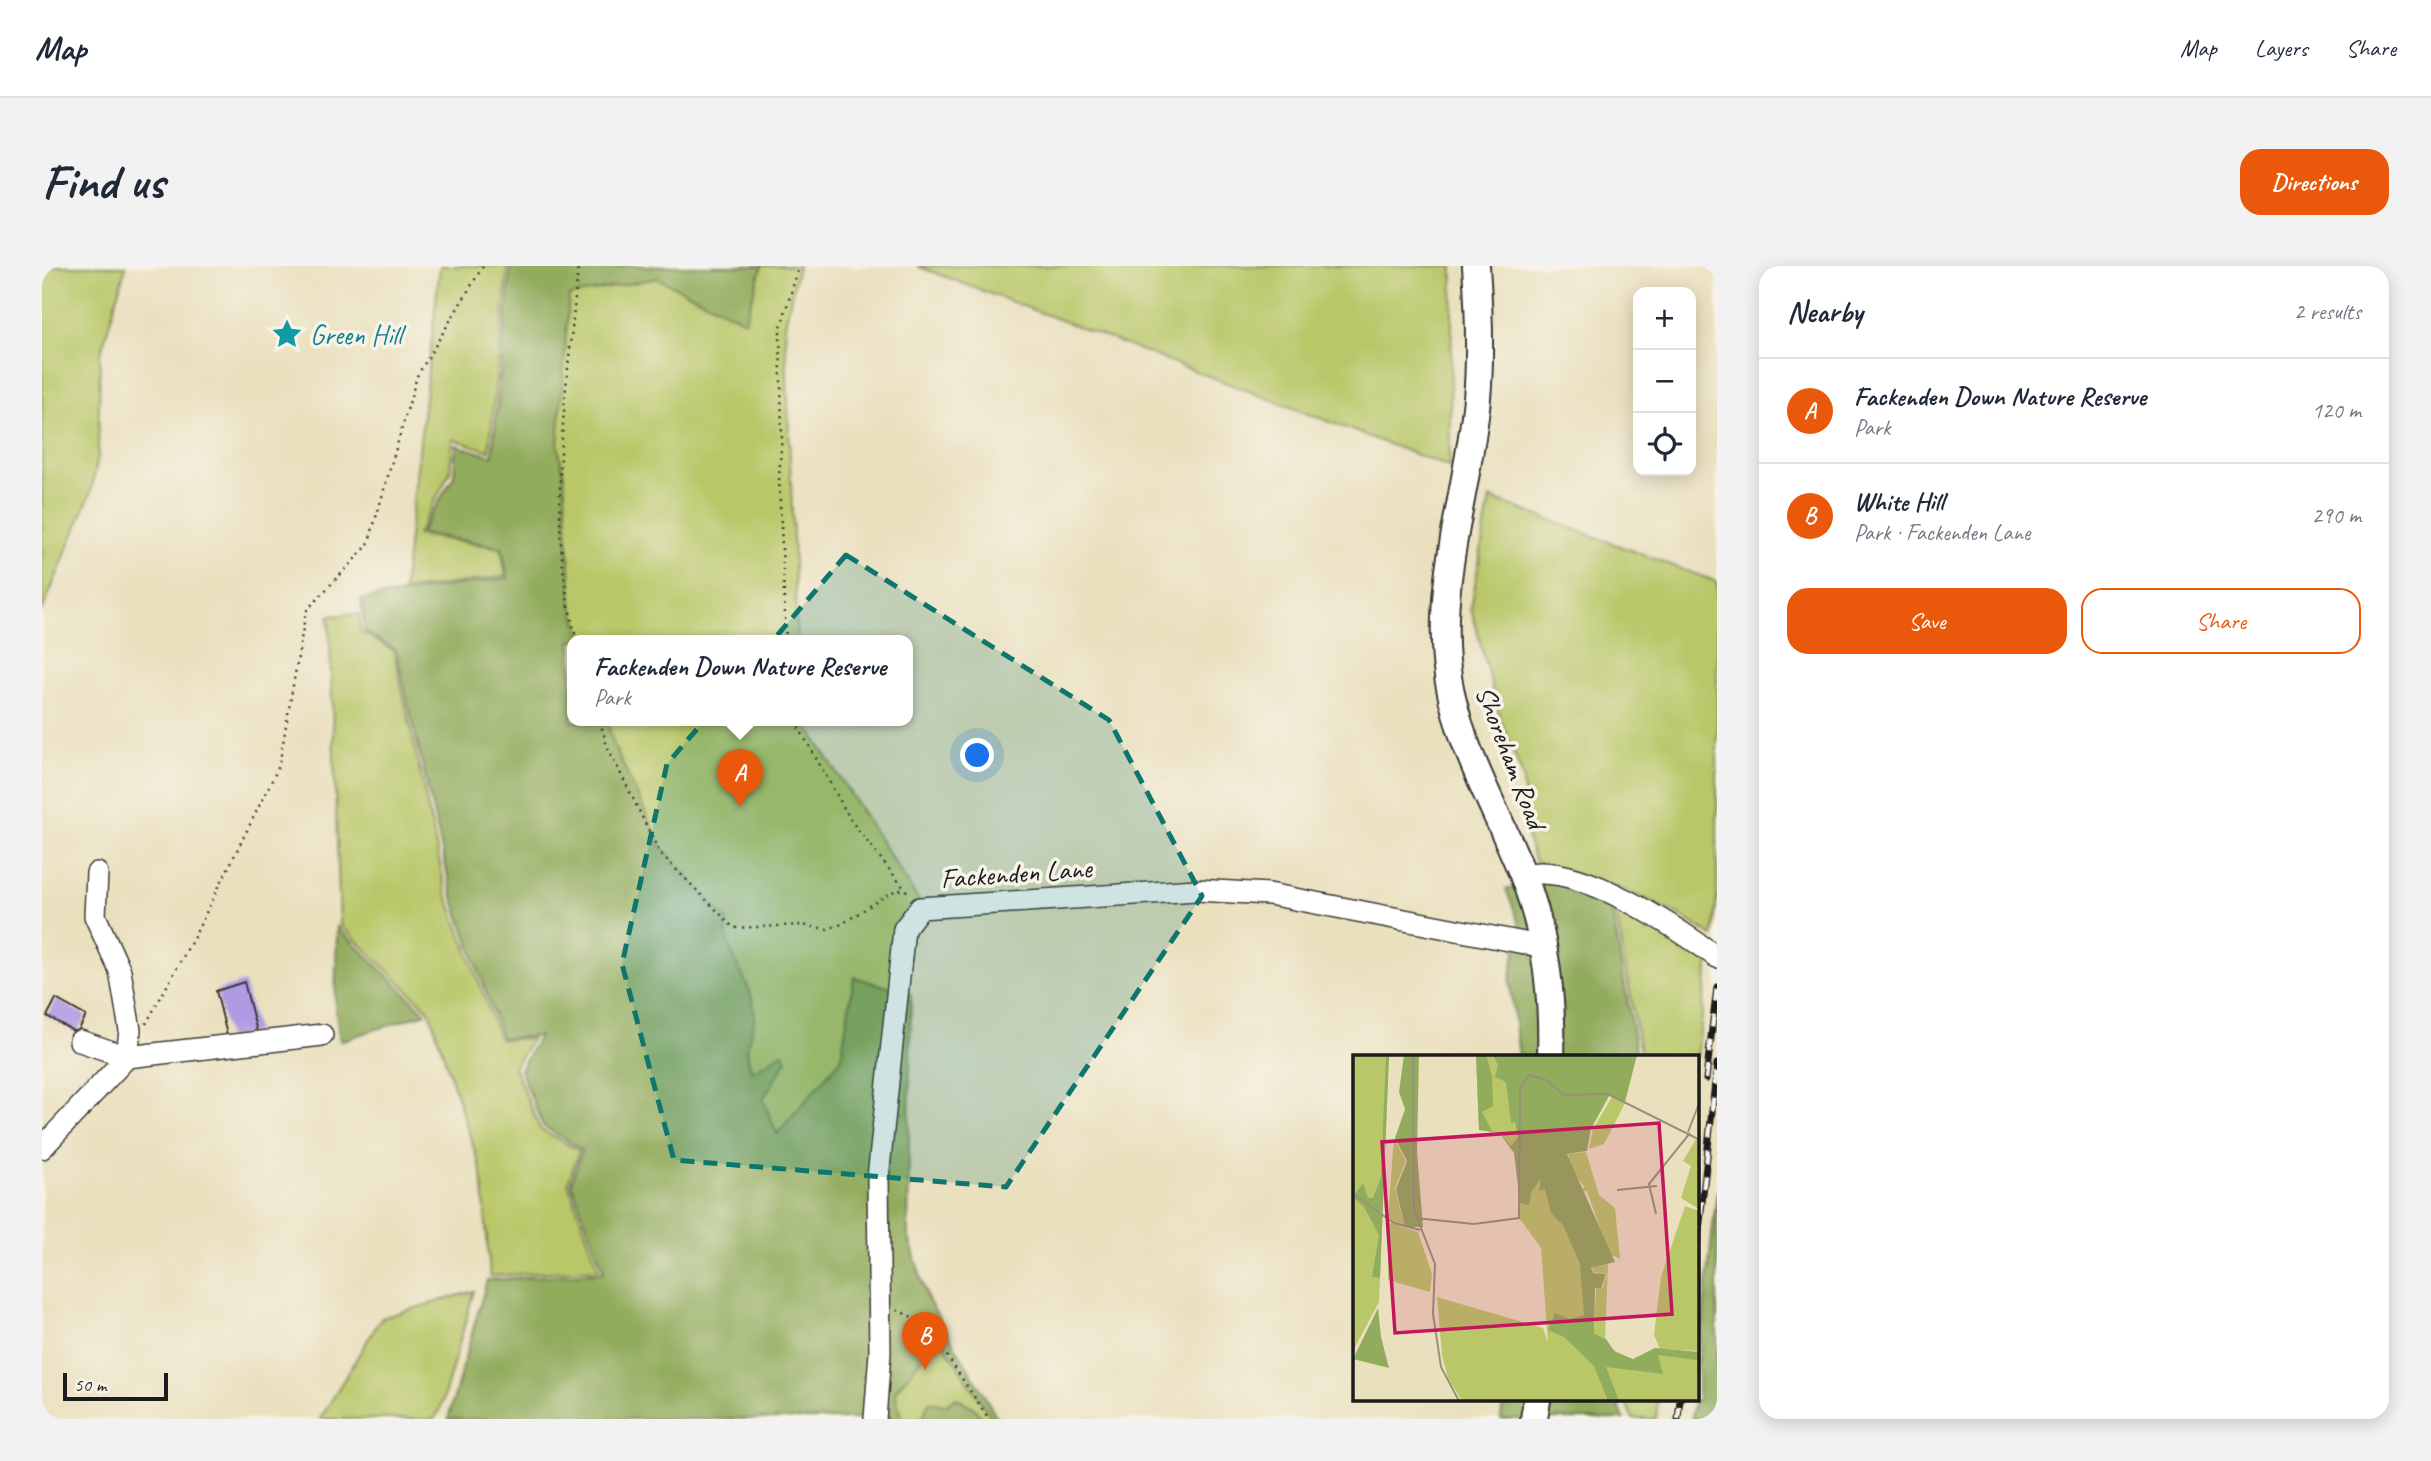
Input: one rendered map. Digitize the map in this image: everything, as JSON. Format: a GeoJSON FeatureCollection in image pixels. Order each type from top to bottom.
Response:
{"type":"FeatureCollection","features":[{"type":"Feature","properties":{"kind":"main road","name":"Shoreham Road"},"geometry":{"type":"LineString","coordinates":[[1476,266],[1477,400],[1449,573],[1446,662],[1454,707],[1466,747],[1523,876],[1545,947],[1552,1001],[1551,1055]]}},
{"type":"Feature","properties":{"kind":"street"},"geometry":{"type":"LineString","coordinates":[[42,1148],[127,1057],[130,1030],[120,971],[95,916],[97,873]]}},
{"type":"Feature","properties":{"kind":"street"},"geometry":{"type":"LineString","coordinates":[[1523,876],[1532,873],[1553,874],[1605,890],[1674,925],[1717,957]]}},
{"type":"Feature","properties":{"kind":"street","name":"Fackenden Lane"},"geometry":{"type":"LineString","coordinates":[[876,1419],[880,1309],[878,1178],[904,929],[920,908],[1208,890],[1269,894],[1545,947]]}},
{"type":"Feature","properties":{"kind":"street"},"geometry":{"type":"LineString","coordinates":[[80,1041],[127,1057],[321,1035]]}},
{"type":"Feature","properties":{"kind":"path"},"geometry":{"type":"LineString","coordinates":[[127,1057],[194,937],[279,766],[306,611],[368,545],[417,376],[483,266]]}},
{"type":"Feature","properties":{"kind":"path"},"geometry":{"type":"LineString","coordinates":[[576,635],[566,602],[561,471],[578,266]]}},
{"type":"Feature","properties":{"kind":"path"},"geometry":{"type":"LineString","coordinates":[[786,635],[779,478],[782,436],[780,330],[799,266]]}},
{"type":"Feature","properties":{"kind":"path"},"geometry":{"type":"LineString","coordinates":[[601,726],[607,746],[660,853],[734,928],[802,925],[827,929],[842,924],[891,892],[905,889]]}},
{"type":"Feature","properties":{"kind":"path"},"geometry":{"type":"LineString","coordinates":[[798,726],[852,822],[920,908]]}},
{"type":"Feature","properties":{"kind":"path"},"geometry":{"type":"LineString","coordinates":[[880,1309],[895,1309],[926,1323],[989,1419]]}},
{"type":"Feature","properties":{"kind":"highlighted area"},"geometry":{"type":"Polygon","coordinates":[[[846,555],[1109,720],[1202,896],[1006,1187],[674,1160],[622,964],[667,764],[846,555]]]}},
{"type":"Feature","properties":{"kind":"green space"},"geometry":{"type":"Polygon","coordinates":[[[42,266],[126,266],[100,356],[98,457],[91,492],[42,611],[42,266]]]}},
{"type":"Feature","properties":{"kind":"green space"},"geometry":{"type":"Polygon","coordinates":[[[440,266],[508,266],[489,451],[453,439],[450,472],[417,535],[501,548],[506,576],[403,591],[440,266]]]}},
{"type":"Feature","properties":{"kind":"green space"},"geometry":{"type":"Polygon","coordinates":[[[511,266],[762,266],[745,321],[657,278],[569,296],[558,445],[564,476],[572,603],[581,635],[567,635],[567,726],[608,726],[614,746],[661,846],[727,920],[732,953],[754,1008],[754,1024],[747,1050],[752,1071],[783,1053],[787,1060],[763,1099],[777,1134],[841,1059],[854,977],[911,994],[908,1234],[927,1298],[998,1419],[992,1419],[939,1337],[895,1391],[901,1419],[448,1419],[487,1280],[604,1272],[571,1183],[582,1150],[543,1126],[520,1070],[539,1036],[502,1038],[452,894],[396,650],[365,632],[361,599],[508,578],[502,547],[420,533],[454,476],[456,445],[492,456],[511,266]]]}},
{"type":"Feature","properties":{"kind":"green space"},"geometry":{"type":"Polygon","coordinates":[[[564,266],[798,266],[785,325],[797,635],[569,635],[551,603],[564,266]]]}},
{"type":"Feature","properties":{"kind":"green space"},"geometry":{"type":"Polygon","coordinates":[[[917,266],[1453,266],[1449,467],[917,266]]]}},
{"type":"Feature","properties":{"kind":"green space"},"geometry":{"type":"Polygon","coordinates":[[[1490,498],[1717,582],[1717,895],[1713,937],[1650,901],[1605,883],[1535,862],[1527,838],[1523,777],[1500,718],[1471,608],[1490,498]]]}},
{"type":"Feature","properties":{"kind":"green space"},"geometry":{"type":"Polygon","coordinates":[[[359,614],[361,632],[394,651],[446,892],[500,1040],[532,1038],[514,1067],[540,1129],[579,1151],[568,1183],[599,1269],[490,1276],[482,1173],[429,1010],[340,925],[329,616],[359,614]]]}},
{"type":"Feature","properties":{"kind":"green space"},"geometry":{"type":"Polygon","coordinates":[[[586,726],[807,726],[919,901],[900,929],[877,1352],[586,726]]]}},
{"type":"Feature","properties":{"kind":"green space"},"geometry":{"type":"Polygon","coordinates":[[[1554,882],[1610,899],[1637,1055],[1519,1055],[1510,982],[1520,925],[1506,889],[1554,882]]]}},
{"type":"Feature","properties":{"kind":"green space"},"geometry":{"type":"Polygon","coordinates":[[[1614,902],[1709,960],[1697,1055],[1641,1055],[1614,902]]]}},
{"type":"Feature","properties":{"kind":"green space"},"geometry":{"type":"Polygon","coordinates":[[[337,927],[426,1013],[340,1041],[335,1005],[337,927]]]}},
{"type":"Feature","properties":{"kind":"green space"},"geometry":{"type":"Polygon","coordinates":[[[1717,1190],[1717,1377],[1713,1419],[1692,1419],[1694,1402],[1700,1402],[1700,1347],[1717,1190]]]}},
{"type":"Feature","properties":{"kind":"green space"},"geometry":{"type":"Polygon","coordinates":[[[474,1291],[440,1410],[434,1419],[320,1419],[381,1318],[474,1291]]]}},
{"type":"Feature","properties":{"kind":"green space"},"geometry":{"type":"Polygon","coordinates":[[[935,1313],[998,1419],[878,1419],[935,1313]]]}},
{"type":"Feature","properties":{"kind":"green space"},"geometry":{"type":"Polygon","coordinates":[[[957,1398],[973,1407],[983,1419],[922,1419],[929,1402],[944,1405],[957,1398]]]}},
{"type":"Feature","properties":{"kind":"green space"},"geometry":{"type":"Polygon","coordinates":[[[1503,1402],[1617,1402],[1624,1419],[1501,1419],[1503,1402]]]}},
{"type":"Feature","properties":{"kind":"green space"},"geometry":{"type":"Polygon","coordinates":[[[1626,1402],[1658,1402],[1656,1419],[1633,1419],[1626,1402]]]}},
{"type":"Feature","properties":{"kind":"building"},"geometry":{"type":"Polygon","coordinates":[[[244,982],[257,1032],[228,1039],[216,991],[244,982]]]}},
{"type":"Feature","properties":{"kind":"building"},"geometry":{"type":"Polygon","coordinates":[[[56,999],[86,1016],[77,1033],[47,1016],[56,999]]]}},
{"type":"Feature","properties":{"kind":"railway"},"geometry":{"type":"LineString","coordinates":[[1706,1079],[1717,987]]}},
{"type":"Feature","properties":{"kind":"railway"},"geometry":{"type":"LineString","coordinates":[[1700,1221],[1717,1064]]}},
{"type":"Feature","properties":{"kind":"railway"},"geometry":{"type":"LineString","coordinates":[[1678,1419],[1680,1402]]}},
{"type":"Feature","properties":{"kind":"place","name":"Green Hill"},"geometry":{"type":"Point","coordinates":[287,334]}},
{"type":"Feature","properties":{"kind":"place","name":"Fackenden Down Nature Reserve"},"geometry":{"type":"Point","coordinates":[740,807]}},
{"type":"Feature","properties":{"kind":"place","name":"White Hill"},"geometry":{"type":"Point","coordinates":[925,1370]}}]}
